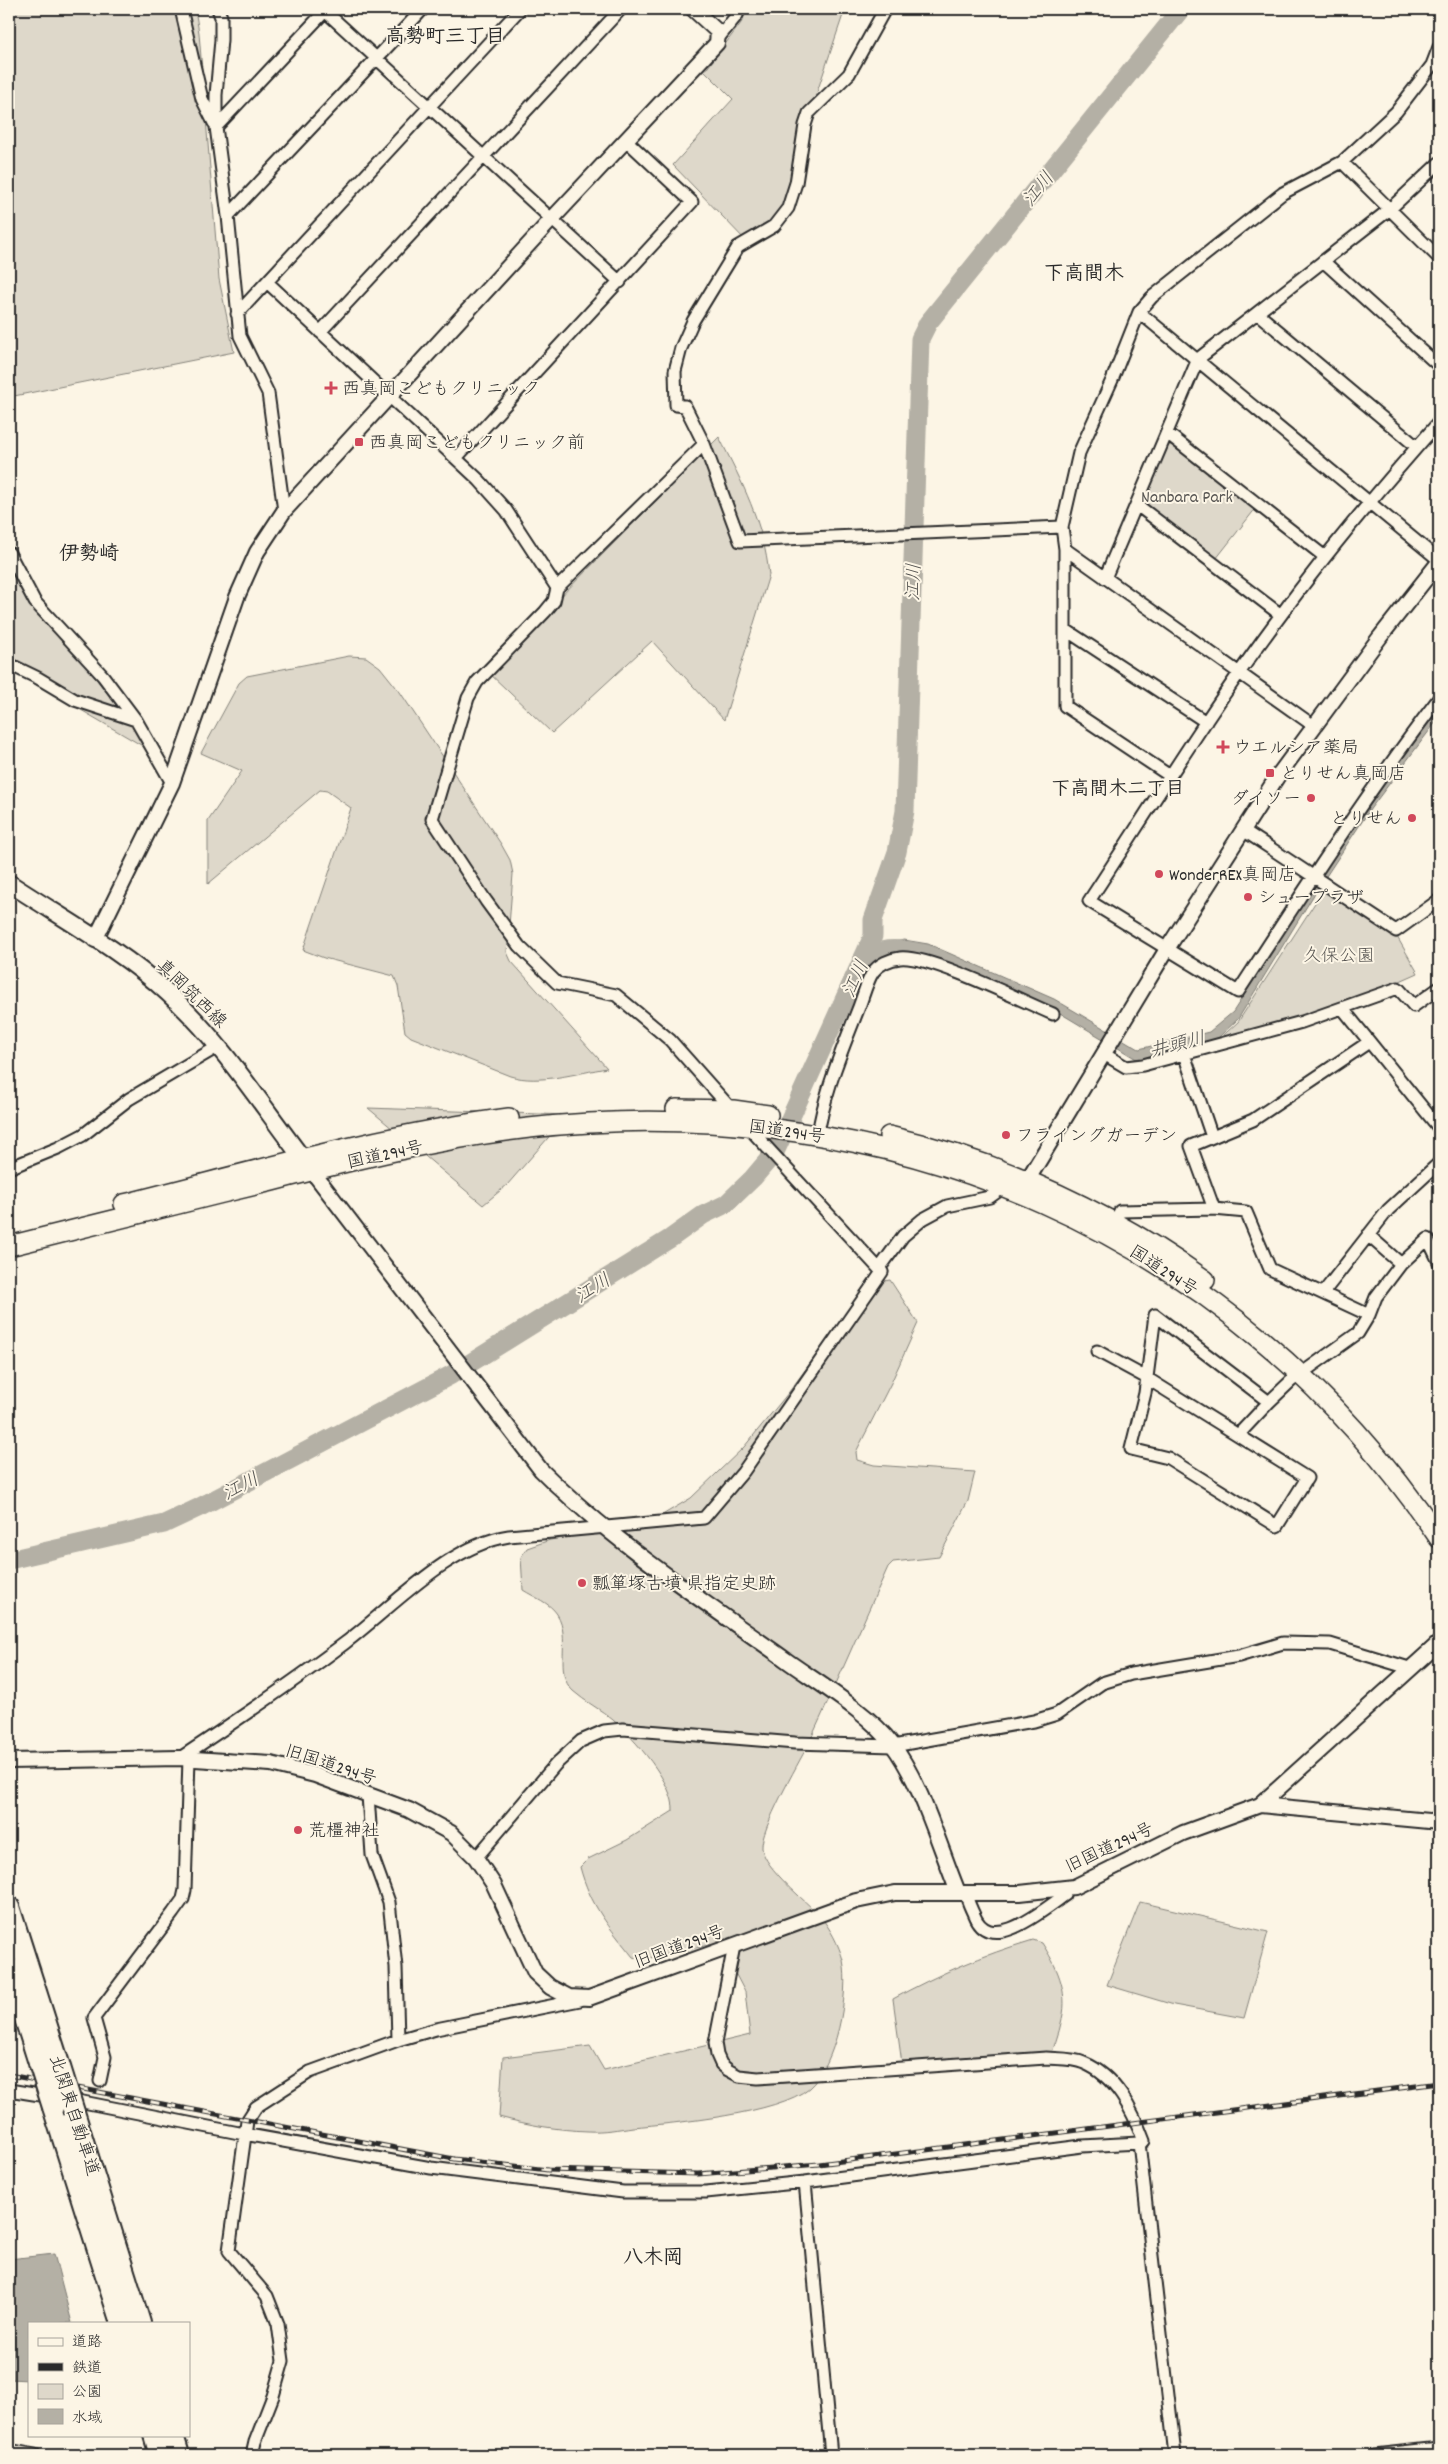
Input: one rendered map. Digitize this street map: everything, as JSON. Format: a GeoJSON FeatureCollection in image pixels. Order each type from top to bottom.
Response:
{"type":"FeatureCollection","features":[{"type":"Feature","properties":{"kind":"highway","name":"国道294号"},"geometry":{"type":"LineString","coordinates":[[9,1246],[420,1132],[524,1116],[636,1108],[733,1110],[775,1122]]}},
{"type":"Feature","properties":{"kind":"highway","name":"国道294号"},"geometry":{"type":"LineString","coordinates":[[9,1233],[307,1164],[528,1128],[635,1120],[746,1125],[775,1122],[813,1125],[928,1146],[1017,1187],[1163,1268],[1215,1303],[1306,1370],[1406,1492],[1439,1538]]}},
{"type":"Feature","properties":{"kind":"highway","name":"国道294号"},"geometry":{"type":"LineString","coordinates":[[1017,1187],[1115,1222],[1156,1246],[1223,1293],[1383,1444],[1439,1516]]}},
{"type":"Feature","properties":{"kind":"highway","name":"北関東自動車道"},"geometry":{"type":"LineString","coordinates":[[9,1907],[49,2064],[53,2107],[121,2322]]}},
{"type":"Feature","properties":{"kind":"highway","name":"北関東自動車道"},"geometry":{"type":"LineString","coordinates":[[9,1968],[49,2064],[74,2112],[140,2322]]}},
{"type":"Feature","properties":{"kind":"highway"},"geometry":{"type":"LineString","coordinates":[[154,2436],[160,2455]]}},
{"type":"Feature","properties":{"kind":"highway"},"geometry":{"type":"LineString","coordinates":[[173,2436],[179,2455]]}},
{"type":"Feature","properties":{"kind":"main road","name":"真岡筑西線"},"geometry":{"type":"LineString","coordinates":[[9,883],[156,983],[219,1046],[307,1164]]}},
{"type":"Feature","properties":{"kind":"street"},"geometry":{"type":"LineString","coordinates":[[180,9],[202,99],[216,127]]}},
{"type":"Feature","properties":{"kind":"street"},"geometry":{"type":"LineString","coordinates":[[228,216],[423,9]]}},
{"type":"Feature","properties":{"kind":"street"},"geometry":{"type":"LineString","coordinates":[[237,314],[520,9]]}},
{"type":"Feature","properties":{"kind":"street"},"geometry":{"type":"LineString","coordinates":[[320,332],[621,9]]}},
{"type":"Feature","properties":{"kind":"street"},"geometry":{"type":"LineString","coordinates":[[693,9],[720,36]]}},
{"type":"Feature","properties":{"kind":"street"},"geometry":{"type":"LineString","coordinates":[[95,940],[172,783],[245,575],[268,532],[284,511],[388,397],[717,43],[720,36],[737,15],[739,9]]}},
{"type":"Feature","properties":{"kind":"street"},"geometry":{"type":"LineString","coordinates":[[885,9],[849,74],[809,113],[805,125],[796,183],[788,208],[774,226],[738,247],[694,320],[681,348],[675,371],[676,405],[685,406],[704,444],[740,541],[1062,528]]}},
{"type":"Feature","properties":{"kind":"street"},"geometry":{"type":"LineString","coordinates":[[216,127],[326,10],[620,282]]}},
{"type":"Feature","properties":{"kind":"street"},"geometry":{"type":"LineString","coordinates":[[222,11],[216,95],[216,127],[228,216],[237,314],[240,336],[268,393],[284,511]]}},
{"type":"Feature","properties":{"kind":"street"},"geometry":{"type":"LineString","coordinates":[[1170,776],[1066,706],[1066,630],[1062,528],[1079,452],[1112,380],[1139,312],[1152,297],[1283,193],[1342,162],[1396,112],[1432,65],[1439,47]]}},
{"type":"Feature","properties":{"kind":"street"},"geometry":{"type":"LineString","coordinates":[[456,458],[692,202],[626,141]]}},
{"type":"Feature","properties":{"kind":"street"},"geometry":{"type":"LineString","coordinates":[[1342,162],[1439,258]]}},
{"type":"Feature","properties":{"kind":"street"},"geometry":{"type":"LineString","coordinates":[[1105,578],[1198,359],[1390,210],[1439,163]]}},
{"type":"Feature","properties":{"kind":"street"},"geometry":{"type":"LineString","coordinates":[[1323,261],[1439,366]]}},
{"type":"Feature","properties":{"kind":"street"},"geometry":{"type":"LineString","coordinates":[[267,282],[388,397],[456,458],[506,510],[557,588]]}},
{"type":"Feature","properties":{"kind":"street"},"geometry":{"type":"LineString","coordinates":[[879,1269],[903,1236],[923,1219],[947,1206],[990,1197],[1017,1187],[1118,1031],[1167,949],[1243,830],[1314,726],[1439,561],[1198,359],[1139,312]]}},
{"type":"Feature","properties":{"kind":"street"},"geometry":{"type":"LineString","coordinates":[[1256,313],[1417,447]]}},
{"type":"Feature","properties":{"kind":"street"},"geometry":{"type":"LineString","coordinates":[[1439,422],[1325,557],[1281,615],[1206,722],[1089,901],[1238,992],[1314,875],[1400,750],[1439,698]]}},
{"type":"Feature","properties":{"kind":"street"},"geometry":{"type":"LineString","coordinates":[[1166,433],[1325,557]]}},
{"type":"Feature","properties":{"kind":"street"},"geometry":{"type":"LineString","coordinates":[[100,2080],[105,2057],[94,2018],[183,1899],[185,1890],[185,1758],[345,1643],[459,1554],[497,1538],[704,1518],[743,1472],[882,1272],[670,1040],[616,995],[557,983],[519,946],[486,901],[432,819],[468,698],[477,682],[545,612],[554,601],[557,588],[704,444]]}},
{"type":"Feature","properties":{"kind":"street"},"geometry":{"type":"LineString","coordinates":[[1136,505],[1281,615]]}},
{"type":"Feature","properties":{"kind":"street"},"geometry":{"type":"LineString","coordinates":[[1064,549],[1314,726]]}},
{"type":"Feature","properties":{"kind":"street"},"geometry":{"type":"LineString","coordinates":[[9,553],[35,602],[103,676],[136,720],[172,783]]}},
{"type":"Feature","properties":{"kind":"street"},"geometry":{"type":"LineString","coordinates":[[1066,630],[1206,722]]}},
{"type":"Feature","properties":{"kind":"street"},"geometry":{"type":"LineString","coordinates":[[9,664],[87,706],[109,710],[136,720]]}},
{"type":"Feature","properties":{"kind":"street"},"geometry":{"type":"LineString","coordinates":[[1243,830],[1314,875],[1396,931],[1439,900]]}},
{"type":"Feature","properties":{"kind":"street"},"geometry":{"type":"LineString","coordinates":[[813,1125],[873,972],[885,962],[898,958],[911,958],[934,964],[1053,1014]]}},
{"type":"Feature","properties":{"kind":"street"},"geometry":{"type":"LineString","coordinates":[[1105,1051],[1126,1066],[1143,1065],[1302,1022],[1398,988],[1414,1006],[1439,988]]}},
{"type":"Feature","properties":{"kind":"street"},"geometry":{"type":"LineString","coordinates":[[1343,1009],[1439,1128]]}},
{"type":"Feature","properties":{"kind":"street"},"geometry":{"type":"LineString","coordinates":[[1214,1209],[1191,1146],[1253,1120],[1369,1042]]}},
{"type":"Feature","properties":{"kind":"street"},"geometry":{"type":"LineString","coordinates":[[9,1168],[58,1148],[83,1135],[129,1099],[219,1046]]}},
{"type":"Feature","properties":{"kind":"street"},"geometry":{"type":"LineString","coordinates":[[1184,1054],[1212,1137]]}},
{"type":"Feature","properties":{"kind":"street"},"geometry":{"type":"LineString","coordinates":[[1323,1293],[1388,1210],[1439,1163]]}},
{"type":"Feature","properties":{"kind":"street"},"geometry":{"type":"LineString","coordinates":[[307,1164],[541,1470],[572,1501],[604,1527],[839,1698],[871,1723],[893,1746],[908,1768],[962,1893],[978,1925],[986,1931],[994,1933],[1004,1932],[1027,1920],[1065,1895],[1064,1888]]}},
{"type":"Feature","properties":{"kind":"street"},"geometry":{"type":"LineString","coordinates":[[1115,1222],[1120,1211],[1214,1209],[1246,1212],[1270,1269],[1369,1315]]}},
{"type":"Feature","properties":{"kind":"street"},"geometry":{"type":"LineString","coordinates":[[1368,1235],[1401,1264]]}},
{"type":"Feature","properties":{"kind":"street"},"geometry":{"type":"LineString","coordinates":[[1238,1435],[1269,1402],[1306,1370],[1358,1333],[1369,1315],[1376,1297],[1401,1264],[1428,1239],[1439,1262]]}},
{"type":"Feature","properties":{"kind":"street"},"geometry":{"type":"LineString","coordinates":[[1098,1351],[1145,1377],[1307,1478],[1277,1526],[1168,1458],[1131,1449],[1144,1393],[1145,1377],[1155,1315],[1269,1402]]}},
{"type":"Feature","properties":{"kind":"street"},"geometry":{"type":"LineString","coordinates":[[1260,1804],[1439,1643]]}},
{"type":"Feature","properties":{"kind":"street"},"geometry":{"type":"LineString","coordinates":[[476,1858],[519,1811],[556,1764],[581,1741],[604,1731],[623,1729],[795,1743],[893,1746],[1034,1721],[1057,1714],[1102,1683],[1131,1674],[1239,1656],[1283,1644],[1330,1644],[1409,1668]]}},
{"type":"Feature","properties":{"kind":"street","name":"旧国道294号"},"geometry":{"type":"LineString","coordinates":[[9,1761],[185,1758],[271,1764],[314,1774],[409,1810],[451,1833],[476,1858],[494,1885],[534,1973],[550,1987],[569,1997],[589,1998],[856,1901],[895,1893],[1020,1893],[1074,1887],[1183,1833],[1260,1804],[1439,1822]]}},
{"type":"Feature","properties":{"kind":"street"},"geometry":{"type":"LineString","coordinates":[[368,1795],[372,1855],[388,1902],[396,1968],[398,2040]]}},
{"type":"Feature","properties":{"kind":"street"},"geometry":{"type":"LineString","coordinates":[[734,1946],[715,2043],[721,2064],[739,2076],[758,2078],[1046,2058],[1065,2059],[1083,2062],[1097,2070],[1110,2081],[1126,2101],[1144,2142]]}},
{"type":"Feature","properties":{"kind":"street"},"geometry":{"type":"LineString","coordinates":[[252,2455],[255,2442],[273,2396],[282,2360],[278,2324],[267,2296],[229,2251],[244,2134],[247,2120],[256,2107],[310,2072],[398,2040],[470,2022],[589,1998]]}},
{"type":"Feature","properties":{"kind":"street"},"geometry":{"type":"LineString","coordinates":[[9,2090],[86,2102],[244,2134],[431,2168],[623,2192],[706,2192],[805,2182],[1082,2146],[1139,2143],[1175,2455]]}},
{"type":"Feature","properties":{"kind":"street"},"geometry":{"type":"LineString","coordinates":[[805,2182],[831,2455]]}},
{"type":"Feature","properties":{"kind":"street"},"geometry":{"type":"LineString","coordinates":[[1374,2455],[1439,2448]]}},
{"type":"Feature","properties":{"kind":"street"},"geometry":{"type":"LineString","coordinates":[[9,2450],[34,2455]]}},
{"type":"Feature","properties":{"kind":"green space"},"geometry":{"type":"Polygon","coordinates":[[[9,9],[195,9],[199,33],[219,279],[234,352],[9,397],[9,9]]]}},
{"type":"Feature","properties":{"kind":"green space"},"geometry":{"type":"Polygon","coordinates":[[[748,9],[845,9],[815,98],[788,208],[747,242],[673,165],[733,99],[705,71],[741,23],[748,9]]]}},
{"type":"Feature","properties":{"kind":"green space"},"geometry":{"type":"Polygon","coordinates":[[[719,437],[751,504],[762,538],[769,575],[724,720],[652,641],[552,733],[487,671],[719,437]]]}},
{"type":"Feature","properties":{"kind":"green space","name":"Nanbara Park"},"geometry":{"type":"Polygon","coordinates":[[[1174,444],[1256,508],[1216,559],[1147,507],[1144,498],[1165,446],[1174,444]]]}},
{"type":"Feature","properties":{"kind":"green space"},"geometry":{"type":"Polygon","coordinates":[[[9,551],[16,567],[73,649],[153,752],[9,668],[9,551]]]}},
{"type":"Feature","properties":{"kind":"green space"},"geometry":{"type":"Polygon","coordinates":[[[349,656],[366,657],[380,667],[400,692],[501,844],[510,860],[513,874],[507,952],[511,961],[607,1068],[546,1079],[510,1076],[411,1037],[405,1032],[398,986],[394,976],[324,958],[303,950],[351,808],[327,791],[320,790],[208,884],[208,821],[242,771],[201,753],[239,683],[247,676],[349,656]]]}},
{"type":"Feature","properties":{"kind":"green space","name":"久保公園"},"geometry":{"type":"Polygon","coordinates":[[[1324,889],[1396,935],[1418,973],[1301,1025],[1217,1041],[1238,1022],[1324,889]]]}},
{"type":"Feature","properties":{"kind":"green space"},"geometry":{"type":"Polygon","coordinates":[[[368,1108],[568,1115],[507,1185],[483,1205],[368,1108]]]}},
{"type":"Feature","properties":{"kind":"green space"},"geometry":{"type":"Polygon","coordinates":[[[890,1280],[918,1323],[891,1383],[856,1452],[857,1460],[874,1465],[975,1472],[968,1501],[939,1557],[893,1562],[888,1567],[829,1701],[773,1813],[763,1839],[762,1848],[764,1856],[786,1884],[824,1921],[837,1943],[843,1960],[845,1974],[842,2009],[839,2028],[827,2063],[809,2088],[794,2097],[774,2105],[725,2116],[594,2131],[543,2127],[499,2117],[503,2057],[590,2046],[604,2070],[750,2035],[745,1992],[723,1950],[709,1945],[641,1960],[633,1957],[601,1915],[589,1893],[580,1867],[588,1859],[627,1840],[673,1811],[672,1800],[660,1775],[641,1749],[608,1716],[573,1691],[567,1683],[563,1665],[563,1633],[561,1623],[554,1610],[542,1600],[523,1590],[521,1557],[527,1548],[550,1540],[633,1526],[659,1517],[691,1498],[744,1447],[789,1392],[846,1314],[884,1281],[890,1280]]]}},
{"type":"Feature","properties":{"kind":"green space"},"geometry":{"type":"Polygon","coordinates":[[[1140,1902],[1268,1932],[1244,2018],[1174,2005],[1107,1985],[1140,1902]]]}},
{"type":"Feature","properties":{"kind":"green space"},"geometry":{"type":"Polygon","coordinates":[[[1033,1940],[1042,1943],[1052,1960],[1060,1979],[1064,1998],[1061,2025],[1048,2064],[903,2071],[893,1999],[961,1966],[1033,1940]]]}},
{"type":"Feature","properties":{"kind":"water"},"geometry":{"type":"Polygon","coordinates":[[[1439,708],[1439,718],[1371,808],[1315,893],[1238,1019],[1218,1038],[1138,1060],[1050,1007],[912,950],[888,954],[867,968],[877,945],[904,940],[928,944],[1054,999],[1139,1049],[1209,1032],[1233,1012],[1342,842],[1439,708]]]}},
{"type":"Feature","properties":{"kind":"water"},"geometry":{"type":"Polygon","coordinates":[[[54,2254],[72,2322],[28,2322],[28,2380],[9,2379],[9,2259],[54,2254]]]}},
{"type":"Feature","properties":{"kind":"waterway","name":"江川"},"geometry":{"type":"LineString","coordinates":[[9,1560],[164,1524],[451,1375],[671,1238],[703,1215],[726,1204],[753,1178],[775,1152],[873,936],[873,920],[897,852],[905,811],[920,339],[928,323],[1181,9]]}},
{"type":"Feature","properties":{"kind":"waterway","name":"井頭川"},"geometry":{"type":"LineString","coordinates":[[874,954],[881,951],[898,950],[916,952],[941,960]]}},
{"type":"Feature","properties":{"kind":"railway"},"geometry":{"type":"LineString","coordinates":[[9,2075],[454,2159],[548,2170],[698,2174],[819,2164],[1439,2083]]}},
{"type":"Feature","properties":{"kind":"place","name":"西真岡こどもクリニック"},"geometry":{"type":"Point","coordinates":[331,388]}},
{"type":"Feature","properties":{"kind":"place","name":"西真岡こどもクリニック前"},"geometry":{"type":"Point","coordinates":[359,442]}},
{"type":"Feature","properties":{"kind":"place","name":"ウエルシア薬局"},"geometry":{"type":"Point","coordinates":[1223,747]}},
{"type":"Feature","properties":{"kind":"place","name":"とりせん真岡店"},"geometry":{"type":"Point","coordinates":[1270,773]}},
{"type":"Feature","properties":{"kind":"place","name":"ダイソー"},"geometry":{"type":"Point","coordinates":[1311,798]}},
{"type":"Feature","properties":{"kind":"place","name":"とりせん"},"geometry":{"type":"Point","coordinates":[1412,818]}},
{"type":"Feature","properties":{"kind":"place","name":"WonderREX真岡店"},"geometry":{"type":"Point","coordinates":[1159,874]}},
{"type":"Feature","properties":{"kind":"place","name":"シュープラザ"},"geometry":{"type":"Point","coordinates":[1248,897]}},
{"type":"Feature","properties":{"kind":"place","name":"フライングガーデン"},"geometry":{"type":"Point","coordinates":[1006,1135]}},
{"type":"Feature","properties":{"kind":"place","name":"瓢箪塚古墳 県指定史跡"},"geometry":{"type":"Point","coordinates":[582,1583]}},
{"type":"Feature","properties":{"kind":"place","name":"荒橿神社"},"geometry":{"type":"Point","coordinates":[298,1830]}},
{"type":"Feature","properties":{"kind":"district","name":"高勢町三丁目"},"geometry":{"type":"Point","coordinates":[445,35]}},
{"type":"Feature","properties":{"kind":"district","name":"下高間木"},"geometry":{"type":"Point","coordinates":[1084,272]}},
{"type":"Feature","properties":{"kind":"district","name":"伊勢崎"},"geometry":{"type":"Point","coordinates":[89,552]}},
{"type":"Feature","properties":{"kind":"district","name":"下高間木二丁目"},"geometry":{"type":"Point","coordinates":[1118,787]}},
{"type":"Feature","properties":{"kind":"district","name":"八木岡"},"geometry":{"type":"Point","coordinates":[653,2256]}}]}
